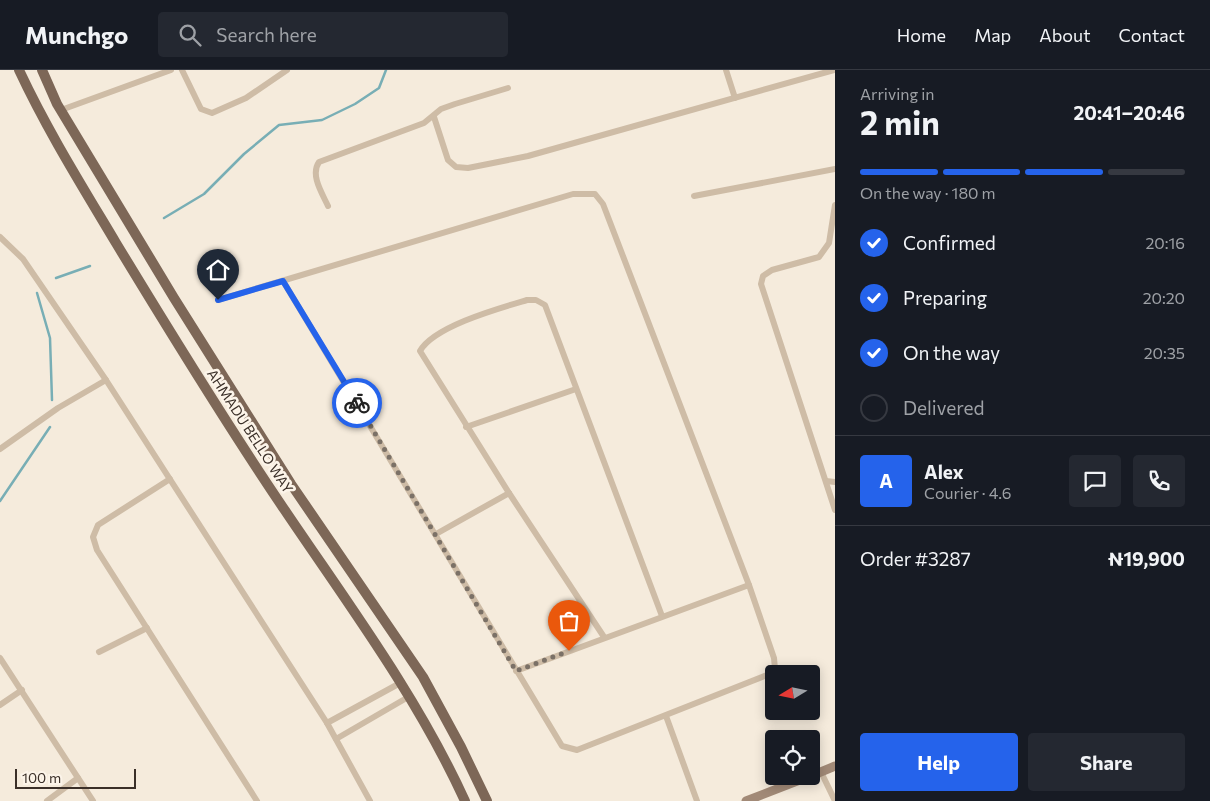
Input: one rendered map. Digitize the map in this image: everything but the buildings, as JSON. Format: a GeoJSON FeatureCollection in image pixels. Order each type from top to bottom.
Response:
{"type":"FeatureCollection","features":[{"type":"Feature","properties":{"kind":"main road","name":"AHMADU BELLO WAY"},"geometry":{"type":"LineString","coordinates":[[19,70],[38,112],[155,308],[273,494],[402,682],[444,757],[464,801]]}},
{"type":"Feature","properties":{"kind":"main road","name":"AHMADU BELLO WAY"},"geometry":{"type":"LineString","coordinates":[[42,70],[61,110],[174,298],[291,484],[423,677],[461,747],[487,801]]}},
{"type":"Feature","properties":{"kind":"street"},"geometry":{"type":"LineString","coordinates":[[61,110],[154,78],[171,70]]}},
{"type":"Feature","properties":{"kind":"street"},"geometry":{"type":"LineString","coordinates":[[182,70],[201,109],[212,113],[246,98],[287,70]]}},
{"type":"Feature","properties":{"kind":"street"},"geometry":{"type":"LineString","coordinates":[[726,70],[735,98]]}},
{"type":"Feature","properties":{"kind":"street"},"geometry":{"type":"LineString","coordinates":[[434,117],[448,160],[456,167],[468,168],[520,158],[834,70]]}},
{"type":"Feature","properties":{"kind":"street"},"geometry":{"type":"LineString","coordinates":[[328,206],[315,174],[315,167],[319,162],[355,150],[434,117],[441,109],[508,88]]}},
{"type":"Feature","properties":{"kind":"street"},"geometry":{"type":"LineString","coordinates":[[694,196],[835,169]]}},
{"type":"Feature","properties":{"kind":"street"},"geometry":{"type":"LineString","coordinates":[[218,300],[574,194],[594,194],[602,204],[749,585],[774,658],[774,668],[767,675],[577,750],[570,750],[562,746],[283,281]]}},
{"type":"Feature","properties":{"kind":"street"},"geometry":{"type":"LineString","coordinates":[[835,205],[829,243],[819,257],[772,270],[763,276],[761,284],[835,510]]}},
{"type":"Feature","properties":{"kind":"street"},"geometry":{"type":"LineString","coordinates":[[0,237],[23,259],[106,380],[327,723],[370,801]]}},
{"type":"Feature","properties":{"kind":"street"},"geometry":{"type":"LineString","coordinates":[[604,638],[466,427],[420,351],[430,340],[472,316],[527,300],[536,300],[545,305],[662,616]]}},
{"type":"Feature","properties":{"kind":"street"},"geometry":{"type":"LineString","coordinates":[[0,449],[58,408],[106,380]]}},
{"type":"Feature","properties":{"kind":"street"},"geometry":{"type":"LineString","coordinates":[[466,427],[576,388]]}},
{"type":"Feature","properties":{"kind":"street"},"geometry":{"type":"LineString","coordinates":[[170,479],[98,525],[93,537],[97,550],[258,801]]}},
{"type":"Feature","properties":{"kind":"street"},"geometry":{"type":"LineString","coordinates":[[826,481],[835,482]]}},
{"type":"Feature","properties":{"kind":"street"},"geometry":{"type":"LineString","coordinates":[[436,534],[509,493]]}},
{"type":"Feature","properties":{"kind":"street"},"geometry":{"type":"LineString","coordinates":[[516,671],[749,585]]}},
{"type":"Feature","properties":{"kind":"street"},"geometry":{"type":"LineString","coordinates":[[99,652],[147,628]]}},
{"type":"Feature","properties":{"kind":"street"},"geometry":{"type":"LineString","coordinates":[[0,658],[93,801]]}},
{"type":"Feature","properties":{"kind":"street"},"geometry":{"type":"LineString","coordinates":[[327,723],[402,682]]}},
{"type":"Feature","properties":{"kind":"street"},"geometry":{"type":"LineString","coordinates":[[0,705],[22,690]]}},
{"type":"Feature","properties":{"kind":"street"},"geometry":{"type":"LineString","coordinates":[[336,739],[410,696]]}},
{"type":"Feature","properties":{"kind":"street"},"geometry":{"type":"LineString","coordinates":[[666,716],[697,801]]}},
{"type":"Feature","properties":{"kind":"street"},"geometry":{"type":"LineString","coordinates":[[834,801],[821,772],[835,766]]}},
{"type":"Feature","properties":{"kind":"street"},"geometry":{"type":"LineString","coordinates":[[47,801],[78,778]]}},
{"type":"Feature","properties":{"kind":"street"},"geometry":{"type":"LineString","coordinates":[[746,801],[788,785]]}},
{"type":"Feature","properties":{"kind":"waterway"},"geometry":{"type":"LineString","coordinates":[[164,218],[204,194],[244,154],[279,125],[322,120],[355,104],[379,88],[386,70]]}},
{"type":"Feature","properties":{"kind":"waterway"},"geometry":{"type":"LineString","coordinates":[[56,278],[90,266]]}},
{"type":"Feature","properties":{"kind":"waterway"},"geometry":{"type":"LineString","coordinates":[[37,293],[50,338],[52,400]]}},
{"type":"Feature","properties":{"kind":"waterway"},"geometry":{"type":"LineString","coordinates":[[0,501],[50,427]]}},
{"type":"Feature","properties":{"kind":"way so far"},"geometry":{"type":"LineString","coordinates":[[357,403],[516,671],[569,651]]}},
{"type":"Feature","properties":{"kind":"route"},"geometry":{"type":"LineString","coordinates":[[218,300],[283,281],[357,403]]}}]}
